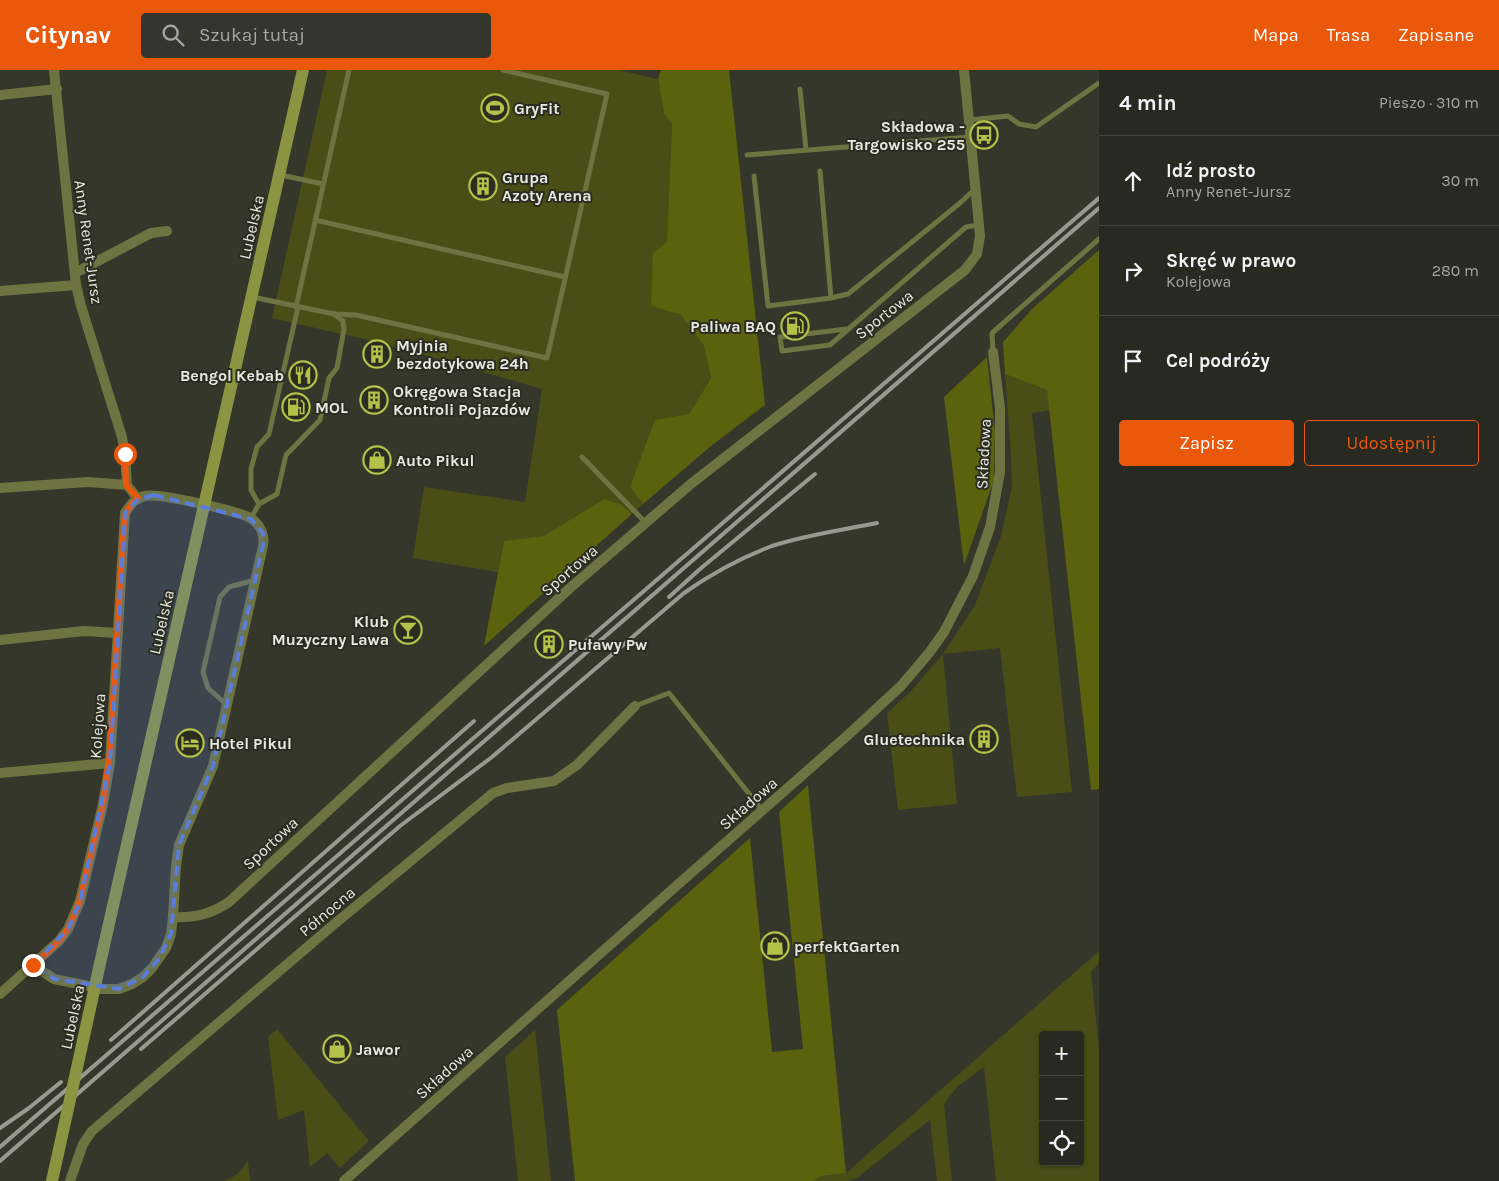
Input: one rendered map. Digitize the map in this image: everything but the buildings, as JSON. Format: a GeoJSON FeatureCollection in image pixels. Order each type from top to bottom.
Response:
{"type":"FeatureCollection","features":[{"type":"Feature","properties":{"kind":"main road","name":"Lubelska"},"geometry":{"type":"LineString","coordinates":[[52,1181],[303,70]]}},
{"type":"Feature","properties":{"kind":"street","name":"Anny Renet-Jursz"},"geometry":{"type":"LineString","coordinates":[[54,70],[76,285],[122,437],[125,454],[126,485]]}},
{"type":"Feature","properties":{"kind":"street"},"geometry":{"type":"LineString","coordinates":[[964,70],[979,225]]}},
{"type":"Feature","properties":{"kind":"street"},"geometry":{"type":"LineString","coordinates":[[0,95],[56,89]]}},
{"type":"Feature","properties":{"kind":"street","name":"Sportowa"},"geometry":{"type":"LineString","coordinates":[[173,917],[205,915],[229,902],[570,588],[646,522],[730,453],[966,270],[977,254],[980,236],[979,225]]}},
{"type":"Feature","properties":{"kind":"street"},"geometry":{"type":"LineString","coordinates":[[75,273],[151,233],[167,231]]}},
{"type":"Feature","properties":{"kind":"street"},"geometry":{"type":"LineString","coordinates":[[0,291],[76,285]]}},
{"type":"Feature","properties":{"kind":"street","name":"Składowa"},"geometry":{"type":"LineString","coordinates":[[344,1181],[848,735],[901,686],[929,653],[944,632],[973,576],[990,527],[1000,472],[1000,408],[993,352]]}},
{"type":"Feature","properties":{"kind":"street"},"geometry":{"type":"LineString","coordinates":[[0,488],[88,482],[126,485],[138,498],[154,495],[235,513],[251,519],[263,533],[264,541],[213,766],[179,845],[171,934],[160,959],[143,977],[119,989],[103,989],[59,980],[33,965]]}},
{"type":"Feature","properties":{"kind":"street","name":"Kolejowa"},"geometry":{"type":"LineString","coordinates":[[0,994],[59,941],[68,929],[80,900],[103,804],[110,763],[125,513],[138,498]]}},
{"type":"Feature","properties":{"kind":"street"},"geometry":{"type":"LineString","coordinates":[[0,640],[84,631],[118,632]]}},
{"type":"Feature","properties":{"kind":"street","name":"Północna"},"geometry":{"type":"LineString","coordinates":[[70,1181],[83,1144],[92,1131],[332,926],[493,793],[507,788],[554,782],[577,765],[635,706]]}},
{"type":"Feature","properties":{"kind":"street"},"geometry":{"type":"LineString","coordinates":[[0,773],[110,763]]}},
{"type":"Feature","properties":{"kind":"lane"},"geometry":{"type":"LineString","coordinates":[[259,504],[251,490],[251,469],[257,447],[269,434],[349,70]]}},
{"type":"Feature","properties":{"kind":"lane"},"geometry":{"type":"LineString","coordinates":[[252,297],[334,314],[356,315],[547,358],[607,94],[504,70]]}},
{"type":"Feature","properties":{"kind":"lane"},"geometry":{"type":"LineString","coordinates":[[968,120],[1008,116],[1020,124],[1036,127],[1099,83]]}},
{"type":"Feature","properties":{"kind":"lane"},"geometry":{"type":"LineString","coordinates":[[800,89],[806,150]]}},
{"type":"Feature","properties":{"kind":"lane"},"geometry":{"type":"LineString","coordinates":[[748,155],[970,137]]}},
{"type":"Feature","properties":{"kind":"lane"},"geometry":{"type":"LineString","coordinates":[[820,171],[832,298]]}},
{"type":"Feature","properties":{"kind":"lane"},"geometry":{"type":"LineString","coordinates":[[280,175],[323,184]]}},
{"type":"Feature","properties":{"kind":"lane"},"geometry":{"type":"LineString","coordinates":[[754,176],[768,306],[832,298],[848,294],[960,204],[975,189]]}},
{"type":"Feature","properties":{"kind":"lane"},"geometry":{"type":"LineString","coordinates":[[315,220],[565,277]]}},
{"type":"Feature","properties":{"kind":"lane"},"geometry":{"type":"LineString","coordinates":[[847,329],[780,337],[782,351],[830,345],[966,227],[979,225]]}},
{"type":"Feature","properties":{"kind":"lane"},"geometry":{"type":"LineString","coordinates":[[993,352],[992,332],[1099,239]]}},
{"type":"Feature","properties":{"kind":"lane"},"geometry":{"type":"LineString","coordinates":[[251,519],[259,504],[277,494],[286,455],[320,420],[329,378],[337,368],[344,329],[343,321],[334,314]]}},
{"type":"Feature","properties":{"kind":"lane"},"geometry":{"type":"LineString","coordinates":[[582,458],[646,522]]}},
{"type":"Feature","properties":{"kind":"lane"},"geometry":{"type":"LineString","coordinates":[[227,705],[208,688],[203,672],[220,597],[229,588],[256,580]]}},
{"type":"Feature","properties":{"kind":"lane"},"geometry":{"type":"LineString","coordinates":[[635,706],[669,693],[762,810]]}},
{"type":"Feature","properties":{"kind":"highlighted area"},"geometry":{"type":"Polygon","coordinates":[[[154,495],[251,519],[263,533],[264,541],[213,766],[179,845],[171,934],[159,959],[143,977],[119,989],[54,979],[33,965],[68,929],[80,901],[110,763],[125,513],[138,499],[154,495]]]}},
{"type":"Feature","properties":{"kind":"green space"},"geometry":{"type":"Polygon","coordinates":[[[327,70],[619,70],[658,79],[664,114],[672,122],[667,243],[651,306],[681,315],[704,346],[711,378],[689,414],[630,487],[643,504],[632,514],[620,504],[604,499],[544,537],[504,541],[498,572],[413,558],[424,487],[525,502],[542,389],[385,344],[272,318],[327,70]]]}},
{"type":"Feature","properties":{"kind":"green space"},"geometry":{"type":"Polygon","coordinates":[[[661,70],[729,70],[765,405],[711,446],[643,504],[630,487],[655,420],[689,414],[711,378],[704,346],[681,315],[651,306],[653,253],[667,242],[672,123],[664,114],[658,79],[661,70]]]}},
{"type":"Feature","properties":{"kind":"green space"},"geometry":{"type":"Polygon","coordinates":[[[1099,250],[1099,789],[1091,790],[1047,390],[1005,374],[1003,342],[1032,309],[1099,250]]]}},
{"type":"Feature","properties":{"kind":"green space"},"geometry":{"type":"Polygon","coordinates":[[[987,357],[995,432],[994,480],[964,565],[944,397],[987,357]]]}},
{"type":"Feature","properties":{"kind":"green space"},"geometry":{"type":"Polygon","coordinates":[[[1005,374],[1047,390],[1050,410],[1032,413],[1072,792],[1017,797],[1000,648],[943,654],[975,605],[1001,536],[1012,486],[1005,374]]]}},
{"type":"Feature","properties":{"kind":"green space"},"geometry":{"type":"Polygon","coordinates":[[[604,499],[620,504],[632,514],[484,646],[504,541],[544,536],[604,499]]]}},
{"type":"Feature","properties":{"kind":"green space"},"geometry":{"type":"Polygon","coordinates":[[[943,654],[957,804],[898,810],[887,713],[910,692],[943,654]]]}},
{"type":"Feature","properties":{"kind":"green space"},"geometry":{"type":"Polygon","coordinates":[[[808,785],[846,1173],[821,1176],[813,1181],[575,1181],[557,1010],[750,838],[772,1052],[803,1049],[779,812],[808,785]]]}},
{"type":"Feature","properties":{"kind":"green space"},"geometry":{"type":"Polygon","coordinates":[[[1099,951],[1099,963],[1091,972],[1099,1048],[1099,1181],[996,1181],[984,1067],[957,1087],[944,1104],[952,1181],[937,1181],[930,1120],[857,1178],[848,1181],[813,1181],[821,1176],[846,1173],[1099,951]]]}},
{"type":"Feature","properties":{"kind":"green space"},"geometry":{"type":"Polygon","coordinates":[[[277,1029],[369,1141],[340,1168],[327,1153],[310,1167],[304,1110],[278,1120],[268,1037],[277,1029]]]}},
{"type":"Feature","properties":{"kind":"green space"},"geometry":{"type":"Polygon","coordinates":[[[535,1030],[551,1181],[518,1181],[505,1057],[535,1030]]]}},
{"type":"Feature","properties":{"kind":"green space"},"geometry":{"type":"Polygon","coordinates":[[[248,1161],[250,1181],[224,1181],[235,1176],[248,1161]]]}},
{"type":"Feature","properties":{"kind":"railway"},"geometry":{"type":"LineString","coordinates":[[0,1147],[1099,198]]}},
{"type":"Feature","properties":{"kind":"railway"},"geometry":{"type":"LineString","coordinates":[[0,1161],[1099,208]]}},
{"type":"Feature","properties":{"kind":"railway"},"geometry":{"type":"LineString","coordinates":[[669,597],[815,474]]}},
{"type":"Feature","properties":{"kind":"railway"},"geometry":{"type":"LineString","coordinates":[[141,1049],[400,826],[492,757],[684,593],[726,567],[772,546],[810,536],[877,523]]}},
{"type":"Feature","properties":{"kind":"railway"},"geometry":{"type":"LineString","coordinates":[[111,1040],[474,721]]}},
{"type":"Feature","properties":{"kind":"railway"},"geometry":{"type":"LineString","coordinates":[[0,1128],[61,1082]]}},
{"type":"Feature","properties":{"kind":"place","name":"GryFit"},"geometry":{"type":"Point","coordinates":[495,108]}},
{"type":"Feature","properties":{"kind":"place","name":"Składowa - Targowisko 255"},"geometry":{"type":"Point","coordinates":[984,135]}},
{"type":"Feature","properties":{"kind":"place","name":"Grupa Azoty Arena"},"geometry":{"type":"Point","coordinates":[483,186]}},
{"type":"Feature","properties":{"kind":"place","name":"Paliwa BAQ"},"geometry":{"type":"Point","coordinates":[795,326]}},
{"type":"Feature","properties":{"kind":"place","name":"Myjnia bezdotykowa 24h"},"geometry":{"type":"Point","coordinates":[377,354]}},
{"type":"Feature","properties":{"kind":"place","name":"Bengol Kebab"},"geometry":{"type":"Point","coordinates":[303,375]}},
{"type":"Feature","properties":{"kind":"place","name":"Okręgowa Stacja Kontroli Pojazdów"},"geometry":{"type":"Point","coordinates":[374,400]}},
{"type":"Feature","properties":{"kind":"place","name":"MOL"},"geometry":{"type":"Point","coordinates":[296,407]}},
{"type":"Feature","properties":{"kind":"place","name":"Auto Pikul"},"geometry":{"type":"Point","coordinates":[377,460]}},
{"type":"Feature","properties":{"kind":"place","name":"Klub Muzyczny Lawa"},"geometry":{"type":"Point","coordinates":[408,630]}},
{"type":"Feature","properties":{"kind":"place","name":"Puławy Pw"},"geometry":{"type":"Point","coordinates":[549,644]}},
{"type":"Feature","properties":{"kind":"place","name":"Gluetechnika"},"geometry":{"type":"Point","coordinates":[984,739]}},
{"type":"Feature","properties":{"kind":"place","name":"Hotel Pikul"},"geometry":{"type":"Point","coordinates":[190,743]}},
{"type":"Feature","properties":{"kind":"place","name":"perfektGarten"},"geometry":{"type":"Point","coordinates":[775,946]}},
{"type":"Feature","properties":{"kind":"place","name":"Jawor"},"geometry":{"type":"Point","coordinates":[337,1049]}},
{"type":"Feature","properties":{"kind":"route"},"geometry":{"type":"LineString","coordinates":[[33,965],[59,941],[73,918],[80,900],[107,784],[110,763],[125,513],[138,498],[126,485],[125,454]]}}]}
